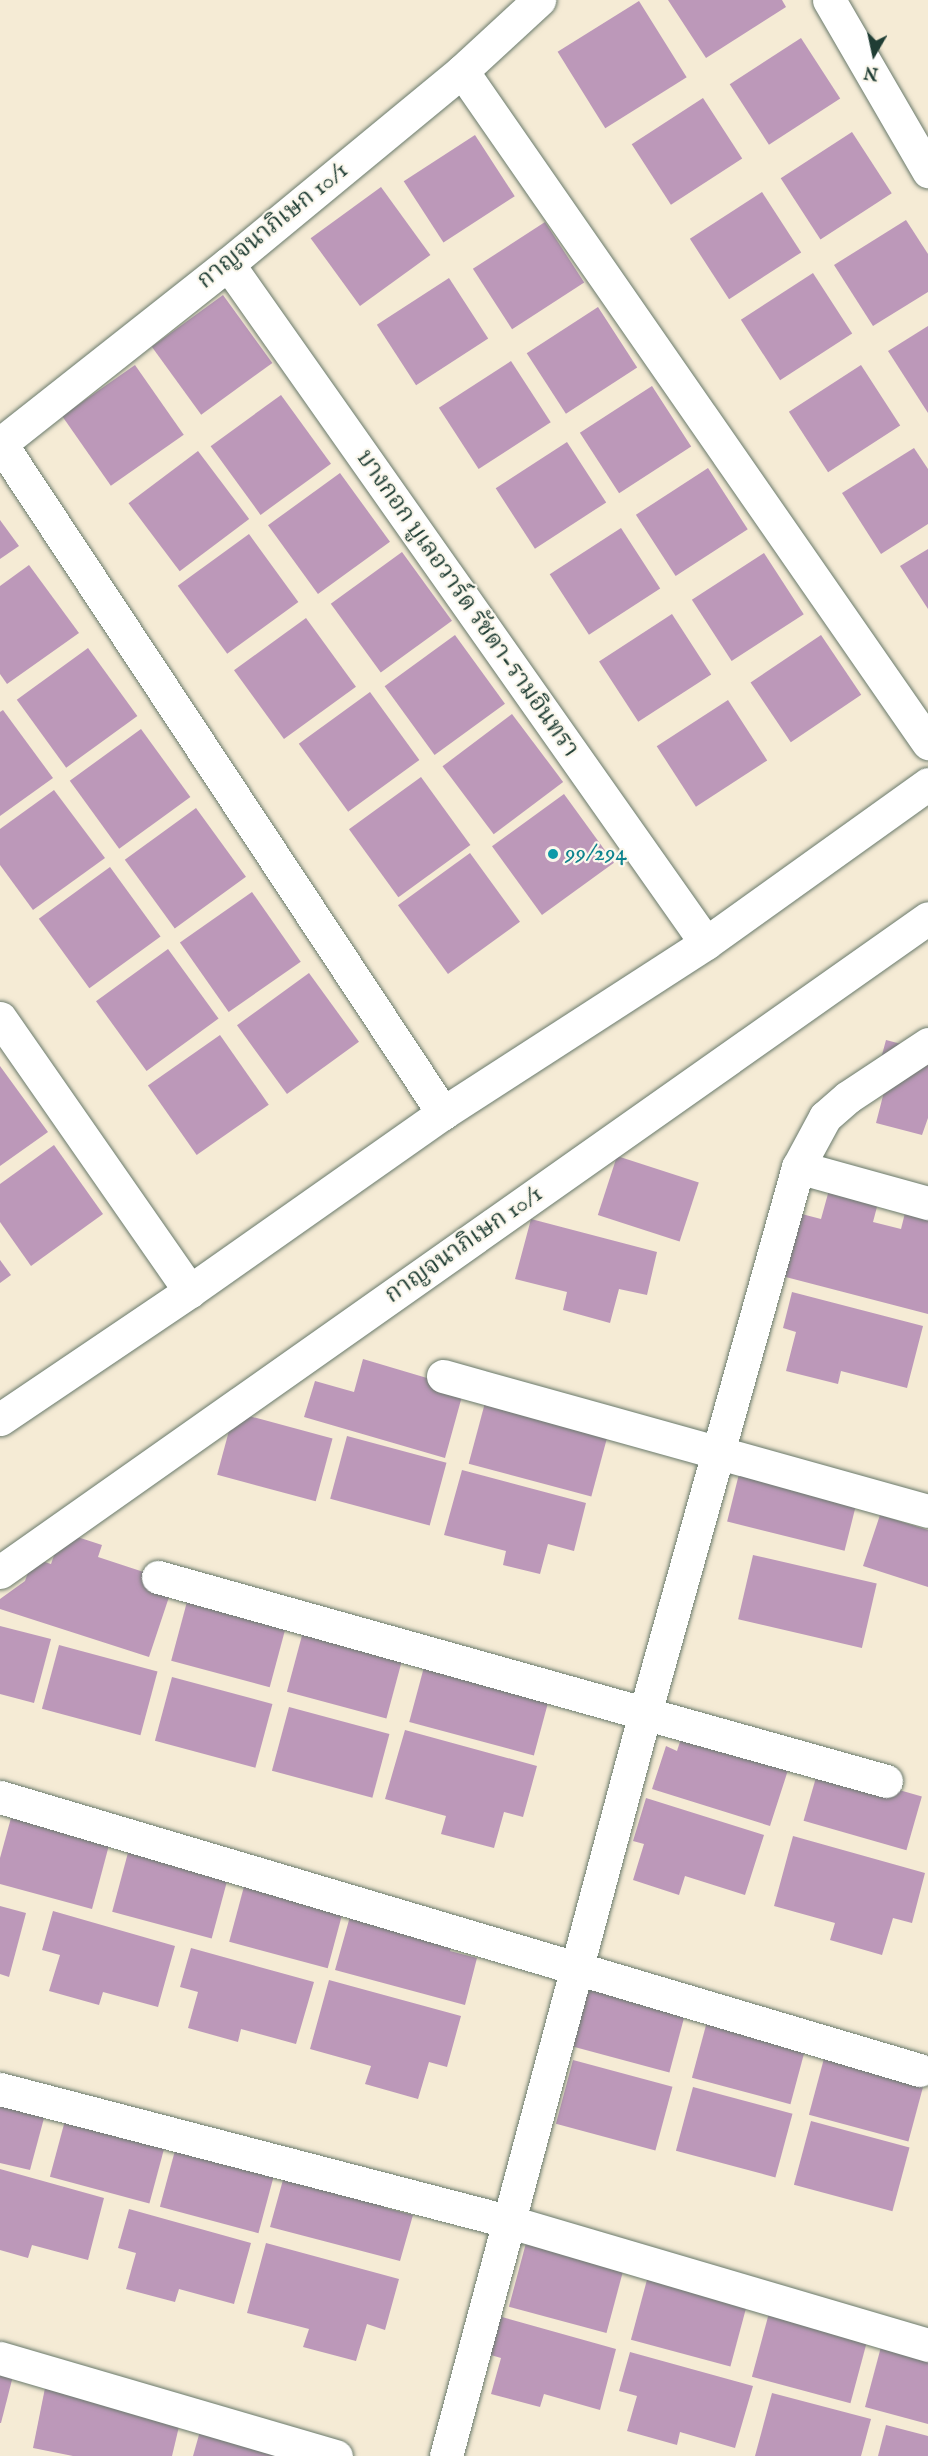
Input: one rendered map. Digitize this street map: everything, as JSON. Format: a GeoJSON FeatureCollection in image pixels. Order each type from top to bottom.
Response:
{"type":"FeatureCollection","features":[{"type":"Feature","properties":{"kind":"street","name":"กาญจนาภิเษก 10/1"},"geometry":{"type":"LineString","coordinates":[[0,444],[228,264],[462,71],[539,0]]}},
{"type":"Feature","properties":{"kind":"street"},"geometry":{"type":"LineString","coordinates":[[829,0],[928,171]]}},
{"type":"Feature","properties":{"kind":"street"},"geometry":{"type":"LineString","coordinates":[[462,71],[928,743]]}},
{"type":"Feature","properties":{"kind":"street","name":"บางกอก บูเลอวาร์ด รัชดา-รามอินทรา"},"geometry":{"type":"LineString","coordinates":[[228,264],[706,943]]}},
{"type":"Feature","properties":{"kind":"street"},"geometry":{"type":"LineString","coordinates":[[0,444],[443,1113]]}},
{"type":"Feature","properties":{"kind":"street"},"geometry":{"type":"LineString","coordinates":[[0,1419],[190,1291],[443,1113],[706,943],[928,784]]}},
{"type":"Feature","properties":{"kind":"street","name":"กาญจนาภิเษก 10/1"},"geometry":{"type":"LineString","coordinates":[[0,1572],[928,918]]}},
{"type":"Feature","properties":{"kind":"street"},"geometry":{"type":"LineString","coordinates":[[0,1018],[190,1291]]}},
{"type":"Feature","properties":{"kind":"street"},"geometry":{"type":"LineString","coordinates":[[446,2456],[507,2221],[645,1713],[798,1167],[825,1117],[848,1096],[928,1044]]}},
{"type":"Feature","properties":{"kind":"street"},"geometry":{"type":"LineString","coordinates":[[798,1167],[928,1203]]}},
{"type":"Feature","properties":{"kind":"street"},"geometry":{"type":"LineString","coordinates":[[443,1377],[928,1511]]}},
{"type":"Feature","properties":{"kind":"street"},"geometry":{"type":"LineString","coordinates":[[158,1577],[886,1781]]}},
{"type":"Feature","properties":{"kind":"street"},"geometry":{"type":"LineString","coordinates":[[0,1797],[919,2070]]}},
{"type":"Feature","properties":{"kind":"street"},"geometry":{"type":"LineString","coordinates":[[0,2089],[507,2221],[928,2345]]}},
{"type":"Feature","properties":{"kind":"street"},"geometry":{"type":"LineString","coordinates":[[0,2358],[336,2456]]}},
{"type":"Feature","properties":{"kind":"building"},"geometry":{"type":"Polygon","coordinates":[[[668,0],[782,0],[786,7],[706,58],[668,0]]]}},
{"type":"Feature","properties":{"kind":"building"},"geometry":{"type":"Polygon","coordinates":[[[639,1],[687,77],[605,128],[558,52],[639,1]]]}},
{"type":"Feature","properties":{"kind":"building"},"geometry":{"type":"Polygon","coordinates":[[[801,38],[840,98],[769,145],[730,84],[801,38]]]}},
{"type":"Feature","properties":{"kind":"building"},"geometry":{"type":"Polygon","coordinates":[[[703,98],[742,158],[671,205],[632,144],[703,98]]]}},
{"type":"Feature","properties":{"kind":"building"},"geometry":{"type":"Polygon","coordinates":[[[852,132],[892,193],[820,240],[781,178],[852,132]]]}},
{"type":"Feature","properties":{"kind":"building"},"geometry":{"type":"Polygon","coordinates":[[[475,135],[515,196],[443,243],[404,181],[475,135]]]}},
{"type":"Feature","properties":{"kind":"building"},"geometry":{"type":"Polygon","coordinates":[[[381,187],[430,255],[360,306],[311,238],[381,187]]]}},
{"type":"Feature","properties":{"kind":"building"},"geometry":{"type":"Polygon","coordinates":[[[762,192],[801,252],[729,299],[690,239],[762,192]]]}},
{"type":"Feature","properties":{"kind":"building"},"geometry":{"type":"Polygon","coordinates":[[[906,220],[928,254],[928,292],[873,326],[834,265],[906,220]]]}},
{"type":"Feature","properties":{"kind":"building"},"geometry":{"type":"Polygon","coordinates":[[[545,222],[584,282],[512,329],[473,269],[545,222]]]}},
{"type":"Feature","properties":{"kind":"building"},"geometry":{"type":"Polygon","coordinates":[[[813,273],[852,333],[780,380],[741,320],[813,273]]]}},
{"type":"Feature","properties":{"kind":"building"},"geometry":{"type":"Polygon","coordinates":[[[449,278],[488,338],[416,385],[377,325],[449,278]]]}},
{"type":"Feature","properties":{"kind":"building"},"geometry":{"type":"Polygon","coordinates":[[[223,295],[272,363],[201,415],[152,347],[223,295]]]}},
{"type":"Feature","properties":{"kind":"building"},"geometry":{"type":"Polygon","coordinates":[[[598,307],[637,367],[566,414],[527,353],[598,307]]]}},
{"type":"Feature","properties":{"kind":"building"},"geometry":{"type":"Polygon","coordinates":[[[928,326],[928,413],[888,351],[928,326]]]}},
{"type":"Feature","properties":{"kind":"building"},"geometry":{"type":"Polygon","coordinates":[[[511,361],[551,422],[479,469],[439,408],[511,361]]]}},
{"type":"Feature","properties":{"kind":"building"},"geometry":{"type":"Polygon","coordinates":[[[135,365],[184,435],[111,486],[62,416],[135,365]]]}},
{"type":"Feature","properties":{"kind":"building"},"geometry":{"type":"Polygon","coordinates":[[[861,365],[900,425],[828,472],[789,412],[861,365]]]}},
{"type":"Feature","properties":{"kind":"building"},"geometry":{"type":"Polygon","coordinates":[[[652,386],[691,446],[619,493],[580,433],[652,386]]]}},
{"type":"Feature","properties":{"kind":"building"},"geometry":{"type":"Polygon","coordinates":[[[281,395],[331,464],[261,515],[211,446],[281,395]]]}},
{"type":"Feature","properties":{"kind":"building"},"geometry":{"type":"Polygon","coordinates":[[[567,442],[606,502],[535,549],[496,488],[567,442]]]}},
{"type":"Feature","properties":{"kind":"building"},"geometry":{"type":"Polygon","coordinates":[[[914,448],[928,469],[928,524],[881,554],[842,493],[914,448]]]}},
{"type":"Feature","properties":{"kind":"building"},"geometry":{"type":"Polygon","coordinates":[[[198,451],[249,519],[180,571],[129,503],[198,451]]]}},
{"type":"Feature","properties":{"kind":"building"},"geometry":{"type":"Polygon","coordinates":[[[708,468],[748,529],[676,576],[636,515],[708,468]]]}},
{"type":"Feature","properties":{"kind":"building"},"geometry":{"type":"Polygon","coordinates":[[[340,473],[390,542],[318,594],[268,525],[340,473]]]}},
{"type":"Feature","properties":{"kind":"building"},"geometry":{"type":"Polygon","coordinates":[[[0,520],[19,546],[0,559],[0,520]]]}},
{"type":"Feature","properties":{"kind":"building"},"geometry":{"type":"Polygon","coordinates":[[[621,528],[660,588],[589,635],[550,574],[621,528]]]}},
{"type":"Feature","properties":{"kind":"building"},"geometry":{"type":"Polygon","coordinates":[[[249,534],[298,602],[227,654],[178,586],[249,534]]]}},
{"type":"Feature","properties":{"kind":"building"},"geometry":{"type":"Polygon","coordinates":[[[928,549],[928,609],[900,566],[928,549]]]}},
{"type":"Feature","properties":{"kind":"building"},"geometry":{"type":"Polygon","coordinates":[[[402,552],[452,621],[381,672],[331,604],[402,552]]]}},
{"type":"Feature","properties":{"kind":"building"},"geometry":{"type":"Polygon","coordinates":[[[764,553],[804,614],[732,661],[692,600],[764,553]]]}},
{"type":"Feature","properties":{"kind":"building"},"geometry":{"type":"Polygon","coordinates":[[[29,565],[79,633],[7,684],[0,674],[0,586],[29,565]]]}},
{"type":"Feature","properties":{"kind":"building"},"geometry":{"type":"Polygon","coordinates":[[[672,614],[711,674],[638,722],[599,661],[672,614]]]}},
{"type":"Feature","properties":{"kind":"building"},"geometry":{"type":"Polygon","coordinates":[[[306,618],[356,687],[284,739],[234,670],[306,618]]]}},
{"type":"Feature","properties":{"kind":"building"},"geometry":{"type":"Polygon","coordinates":[[[455,635],[505,704],[435,755],[385,686],[455,635]]]}},
{"type":"Feature","properties":{"kind":"building"},"geometry":{"type":"Polygon","coordinates":[[[821,635],[861,695],[791,742],[751,683],[821,635]]]}},
{"type":"Feature","properties":{"kind":"building"},"geometry":{"type":"Polygon","coordinates":[[[88,648],[137,716],[66,768],[17,700],[88,648]]]}},
{"type":"Feature","properties":{"kind":"building"},"geometry":{"type":"Polygon","coordinates":[[[370,692],[419,760],[348,812],[299,744],[370,692]]]}},
{"type":"Feature","properties":{"kind":"building"},"geometry":{"type":"Polygon","coordinates":[[[728,700],[767,760],[696,807],[657,746],[728,700]]]}},
{"type":"Feature","properties":{"kind":"building"},"geometry":{"type":"Polygon","coordinates":[[[3,710],[53,778],[0,816],[0,712],[3,710]]]}},
{"type":"Feature","properties":{"kind":"building"},"geometry":{"type":"Polygon","coordinates":[[[512,714],[563,782],[494,834],[443,766],[512,714]]]}},
{"type":"Feature","properties":{"kind":"building"},"geometry":{"type":"Polygon","coordinates":[[[141,729],[190,797],[119,849],[70,781],[141,729]]]}},
{"type":"Feature","properties":{"kind":"building"},"geometry":{"type":"Polygon","coordinates":[[[421,777],[470,845],[398,897],[349,829],[421,777]]]}},
{"type":"Feature","properties":{"kind":"building"},"geometry":{"type":"Polygon","coordinates":[[[54,790],[105,858],[33,910],[0,865],[0,829],[54,790]]]}},
{"type":"Feature","properties":{"kind":"building","name":"99/294"},"geometry":{"type":"Polygon","coordinates":[[[564,794],[614,863],[542,915],[492,846],[564,794]]]}},
{"type":"Feature","properties":{"kind":"building"},"geometry":{"type":"Polygon","coordinates":[[[196,808],[246,877],[175,928],[125,860],[196,808]]]}},
{"type":"Feature","properties":{"kind":"building"},"geometry":{"type":"Polygon","coordinates":[[[470,853],[520,922],[448,974],[398,905],[470,853]]]}},
{"type":"Feature","properties":{"kind":"building"},"geometry":{"type":"Polygon","coordinates":[[[110,867],[161,937],[89,988],[39,919],[110,867]]]}},
{"type":"Feature","properties":{"kind":"building"},"geometry":{"type":"Polygon","coordinates":[[[252,892],[301,962],[229,1012],[180,942],[252,892]]]}},
{"type":"Feature","properties":{"kind":"building"},"geometry":{"type":"Polygon","coordinates":[[[168,949],[219,1019],[147,1071],[96,1001],[168,949]]]}},
{"type":"Feature","properties":{"kind":"building"},"geometry":{"type":"Polygon","coordinates":[[[309,973],[359,1042],[287,1094],[237,1025],[309,973]]]}},
{"type":"Feature","properties":{"kind":"building"},"geometry":{"type":"Polygon","coordinates":[[[220,1035],[269,1105],[197,1155],[148,1085],[220,1035]]]}},
{"type":"Feature","properties":{"kind":"building"},"geometry":{"type":"Polygon","coordinates":[[[886,1040],[928,1051],[928,1118],[922,1135],[876,1123],[886,1084],[875,1081],[886,1040]]]}},
{"type":"Feature","properties":{"kind":"building"},"geometry":{"type":"Polygon","coordinates":[[[0,1066],[48,1132],[0,1166],[0,1066]]]}},
{"type":"Feature","properties":{"kind":"building"},"geometry":{"type":"Polygon","coordinates":[[[54,1145],[103,1214],[31,1266],[0,1222],[0,1184],[54,1145]]]}},
{"type":"Feature","properties":{"kind":"building"},"geometry":{"type":"Polygon","coordinates":[[[617,1156],[699,1183],[680,1242],[598,1215],[617,1156]]]}},
{"type":"Feature","properties":{"kind":"building"},"geometry":{"type":"Polygon","coordinates":[[[829,1190],[878,1203],[873,1222],[901,1229],[905,1213],[928,1219],[928,1314],[778,1275],[794,1212],[821,1219],[829,1190]]]}},
{"type":"Feature","properties":{"kind":"building"},"geometry":{"type":"Polygon","coordinates":[[[531,1219],[657,1252],[647,1295],[619,1289],[610,1323],[563,1310],[567,1292],[515,1279],[531,1219]]]}},
{"type":"Feature","properties":{"kind":"building"},"geometry":{"type":"Polygon","coordinates":[[[0,1260],[11,1275],[0,1283],[0,1260]]]}},
{"type":"Feature","properties":{"kind":"building"},"geometry":{"type":"Polygon","coordinates":[[[792,1292],[923,1326],[907,1388],[841,1371],[838,1384],[786,1371],[796,1332],[783,1328],[792,1292]]]}},
{"type":"Feature","properties":{"kind":"building"},"geometry":{"type":"Polygon","coordinates":[[[363,1359],[464,1389],[445,1458],[304,1417],[315,1381],[354,1392],[363,1359]]]}},
{"type":"Feature","properties":{"kind":"building"},"geometry":{"type":"Polygon","coordinates":[[[486,1399],[609,1432],[591,1497],[469,1464],[486,1399]]]}},
{"type":"Feature","properties":{"kind":"building"},"geometry":{"type":"Polygon","coordinates":[[[234,1412],[333,1438],[316,1501],[217,1475],[234,1412]]]}},
{"type":"Feature","properties":{"kind":"building"},"geometry":{"type":"Polygon","coordinates":[[[347,1436],[446,1463],[430,1525],[330,1499],[347,1436]]]}},
{"type":"Feature","properties":{"kind":"building"},"geometry":{"type":"Polygon","coordinates":[[[462,1470],[586,1503],[574,1551],[548,1544],[540,1574],[503,1565],[506,1551],[444,1535],[462,1470]]]}},
{"type":"Feature","properties":{"kind":"building"},"geometry":{"type":"Polygon","coordinates":[[[739,1474],[856,1503],[845,1551],[727,1522],[739,1474]]]}},
{"type":"Feature","properties":{"kind":"building"},"geometry":{"type":"Polygon","coordinates":[[[880,1515],[928,1530],[928,1587],[863,1566],[880,1515]]]}},
{"type":"Feature","properties":{"kind":"building"},"geometry":{"type":"Polygon","coordinates":[[[62,1532],[102,1545],[98,1557],[174,1582],[149,1657],[0,1609],[0,1599],[25,1581],[33,1558],[51,1564],[62,1532]]]}},
{"type":"Feature","properties":{"kind":"building"},"geometry":{"type":"Polygon","coordinates":[[[753,1555],[877,1584],[862,1648],[738,1619],[753,1555]]]}},
{"type":"Feature","properties":{"kind":"building"},"geometry":{"type":"Polygon","coordinates":[[[188,1598],[287,1624],[270,1687],[171,1661],[188,1598]]]}},
{"type":"Feature","properties":{"kind":"building"},"geometry":{"type":"Polygon","coordinates":[[[0,1626],[51,1639],[34,1703],[0,1694],[0,1626]]]}},
{"type":"Feature","properties":{"kind":"building"},"geometry":{"type":"Polygon","coordinates":[[[304,1628],[403,1655],[386,1718],[287,1692],[304,1628]]]}},
{"type":"Feature","properties":{"kind":"building"},"geometry":{"type":"Polygon","coordinates":[[[59,1645],[158,1671],[140,1735],[42,1709],[59,1645]]]}},
{"type":"Feature","properties":{"kind":"building"},"geometry":{"type":"Polygon","coordinates":[[[424,1667],[549,1700],[534,1755],[409,1722],[424,1667]]]}},
{"type":"Feature","properties":{"kind":"building"},"geometry":{"type":"Polygon","coordinates":[[[172,1677],[272,1704],[255,1768],[155,1741],[172,1677]]]}},
{"type":"Feature","properties":{"kind":"building"},"geometry":{"type":"Polygon","coordinates":[[[289,1707],[389,1734],[372,1798],[272,1771],[289,1707]]]}},
{"type":"Feature","properties":{"kind":"building"},"geometry":{"type":"Polygon","coordinates":[[[689,1714],[789,1767],[770,1826],[652,1789],[666,1746],[677,1751],[689,1714]]]}},
{"type":"Feature","properties":{"kind":"building"},"geometry":{"type":"Polygon","coordinates":[[[405,1730],[537,1766],[523,1817],[504,1812],[494,1848],[441,1834],[446,1816],[385,1799],[405,1730]]]}},
{"type":"Feature","properties":{"kind":"building"},"geometry":{"type":"Polygon","coordinates":[[[819,1767],[922,1796],[906,1850],[804,1821],[819,1767]]]}},
{"type":"Feature","properties":{"kind":"building"},"geometry":{"type":"Polygon","coordinates":[[[646,1798],[764,1835],[745,1895],[685,1876],[679,1895],[633,1880],[644,1844],[633,1841],[646,1798]]]}},
{"type":"Feature","properties":{"kind":"building"},"geometry":{"type":"Polygon","coordinates":[[[11,1818],[109,1845],[92,1909],[0,1884],[0,1858],[11,1818]]]}},
{"type":"Feature","properties":{"kind":"building"},"geometry":{"type":"Polygon","coordinates":[[[793,1836],[925,1873],[912,1923],[893,1918],[882,1955],[830,1940],[835,1923],[774,1906],[793,1836]]]}},
{"type":"Feature","properties":{"kind":"building"},"geometry":{"type":"Polygon","coordinates":[[[129,1849],[228,1876],[212,1938],[112,1912],[129,1849]]]}},
{"type":"Feature","properties":{"kind":"building"},"geometry":{"type":"Polygon","coordinates":[[[246,1879],[345,1905],[328,1968],[229,1942],[246,1879]]]}},
{"type":"Feature","properties":{"kind":"building"},"geometry":{"type":"Polygon","coordinates":[[[0,1906],[26,1913],[9,1977],[0,1974],[0,1906]]]}},
{"type":"Feature","properties":{"kind":"building"},"geometry":{"type":"Polygon","coordinates":[[[53,1911],[175,1946],[158,2007],[103,1992],[99,2005],[49,1991],[60,1955],[42,1950],[53,1911]]]}},
{"type":"Feature","properties":{"kind":"building"},"geometry":{"type":"Polygon","coordinates":[[[351,1913],[453,1940],[450,1951],[477,1958],[465,2005],[335,1970],[351,1913]]]}},
{"type":"Feature","properties":{"kind":"building"},"geometry":{"type":"Polygon","coordinates":[[[191,1948],[314,1982],[296,2044],[241,2029],[238,2042],[188,2028],[198,1992],[180,1987],[191,1948]]]}},
{"type":"Feature","properties":{"kind":"building"},"geometry":{"type":"Polygon","coordinates":[[[329,1980],[461,2016],[447,2067],[429,2062],[418,2099],[365,2084],[371,2066],[310,2049],[329,1980]]]}},
{"type":"Feature","properties":{"kind":"building"},"geometry":{"type":"Polygon","coordinates":[[[587,1982],[686,2009],[669,2072],[570,2046],[587,1982]]]}},
{"type":"Feature","properties":{"kind":"building"},"geometry":{"type":"Polygon","coordinates":[[[709,2014],[808,2040],[790,2104],[692,2078],[709,2014]]]}},
{"type":"Feature","properties":{"kind":"building"},"geometry":{"type":"Polygon","coordinates":[[[826,2051],[925,2078],[908,2141],[809,2115],[826,2051]]]}},
{"type":"Feature","properties":{"kind":"building"},"geometry":{"type":"Polygon","coordinates":[[[573,2060],[672,2087],[655,2150],[556,2124],[573,2060]]]}},
{"type":"Feature","properties":{"kind":"building"},"geometry":{"type":"Polygon","coordinates":[[[693,2087],[792,2114],[775,2177],[676,2151],[693,2087]]]}},
{"type":"Feature","properties":{"kind":"building"},"geometry":{"type":"Polygon","coordinates":[[[0,2095],[47,2107],[30,2170],[0,2163],[0,2095]]]}},
{"type":"Feature","properties":{"kind":"building"},"geometry":{"type":"Polygon","coordinates":[[[67,2113],[166,2140],[149,2203],[50,2177],[67,2113]]]}},
{"type":"Feature","properties":{"kind":"building"},"geometry":{"type":"Polygon","coordinates":[[[811,2121],[910,2147],[892,2211],[794,2185],[811,2121]]]}},
{"type":"Feature","properties":{"kind":"building"},"geometry":{"type":"Polygon","coordinates":[[[177,2143],[276,2169],[258,2233],[160,2207],[177,2143]]]}},
{"type":"Feature","properties":{"kind":"building"},"geometry":{"type":"Polygon","coordinates":[[[0,2169],[104,2198],[88,2260],[32,2245],[28,2258],[0,2250],[0,2169]]]}},
{"type":"Feature","properties":{"kind":"building"},"geometry":{"type":"Polygon","coordinates":[[[286,2169],[389,2197],[386,2208],[413,2215],[400,2261],[270,2227],[286,2169]]]}},
{"type":"Feature","properties":{"kind":"building"},"geometry":{"type":"Polygon","coordinates":[[[129,2209],[251,2243],[234,2304],[179,2289],[175,2302],[126,2289],[136,2253],[118,2248],[129,2209]]]}},
{"type":"Feature","properties":{"kind":"building"},"geometry":{"type":"Polygon","coordinates":[[[266,2243],[399,2279],[385,2330],[367,2324],[356,2361],[303,2347],[309,2329],[247,2313],[266,2243]]]}},
{"type":"Feature","properties":{"kind":"building"},"geometry":{"type":"Polygon","coordinates":[[[526,2243],[624,2269],[606,2333],[509,2307],[526,2243]]]}},
{"type":"Feature","properties":{"kind":"building"},"geometry":{"type":"Polygon","coordinates":[[[648,2276],[747,2303],[730,2366],[631,2340],[648,2276]]]}},
{"type":"Feature","properties":{"kind":"building"},"geometry":{"type":"Polygon","coordinates":[[[769,2313],[868,2339],[850,2403],[752,2377],[769,2313]]]}},
{"type":"Feature","properties":{"kind":"building"},"geometry":{"type":"Polygon","coordinates":[[[495,2315],[616,2349],[600,2410],[544,2394],[540,2407],[491,2394],[501,2358],[484,2353],[495,2315]]]}},
{"type":"Feature","properties":{"kind":"building"},"geometry":{"type":"Polygon","coordinates":[[[882,2343],[928,2355],[928,2424],[865,2407],[882,2343]]]}},
{"type":"Feature","properties":{"kind":"building"},"geometry":{"type":"Polygon","coordinates":[[[630,2352],[753,2386],[735,2448],[680,2432],[677,2445],[627,2431],[637,2396],[619,2391],[630,2352]]]}},
{"type":"Feature","properties":{"kind":"building"},"geometry":{"type":"Polygon","coordinates":[[[0,2364],[15,2368],[1,2423],[0,2423],[0,2364]]]}},
{"type":"Feature","properties":{"kind":"building"},"geometry":{"type":"Polygon","coordinates":[[[45,2388],[181,2418],[172,2456],[73,2456],[33,2448],[45,2388]]]}},
{"type":"Feature","properties":{"kind":"building"},"geometry":{"type":"Polygon","coordinates":[[[772,2393],[871,2419],[861,2456],[755,2456],[772,2393]]]}},
{"type":"Feature","properties":{"kind":"building"},"geometry":{"type":"Polygon","coordinates":[[[202,2424],[305,2456],[193,2456],[202,2424]]]}},
{"type":"Feature","properties":{"kind":"building"},"geometry":{"type":"Polygon","coordinates":[[[886,2425],[928,2436],[928,2456],[878,2456],[886,2425]]]}},
{"type":"Feature","properties":{"kind":"place","name":"99/294"},"geometry":{"type":"Point","coordinates":[553,854]}}]}
